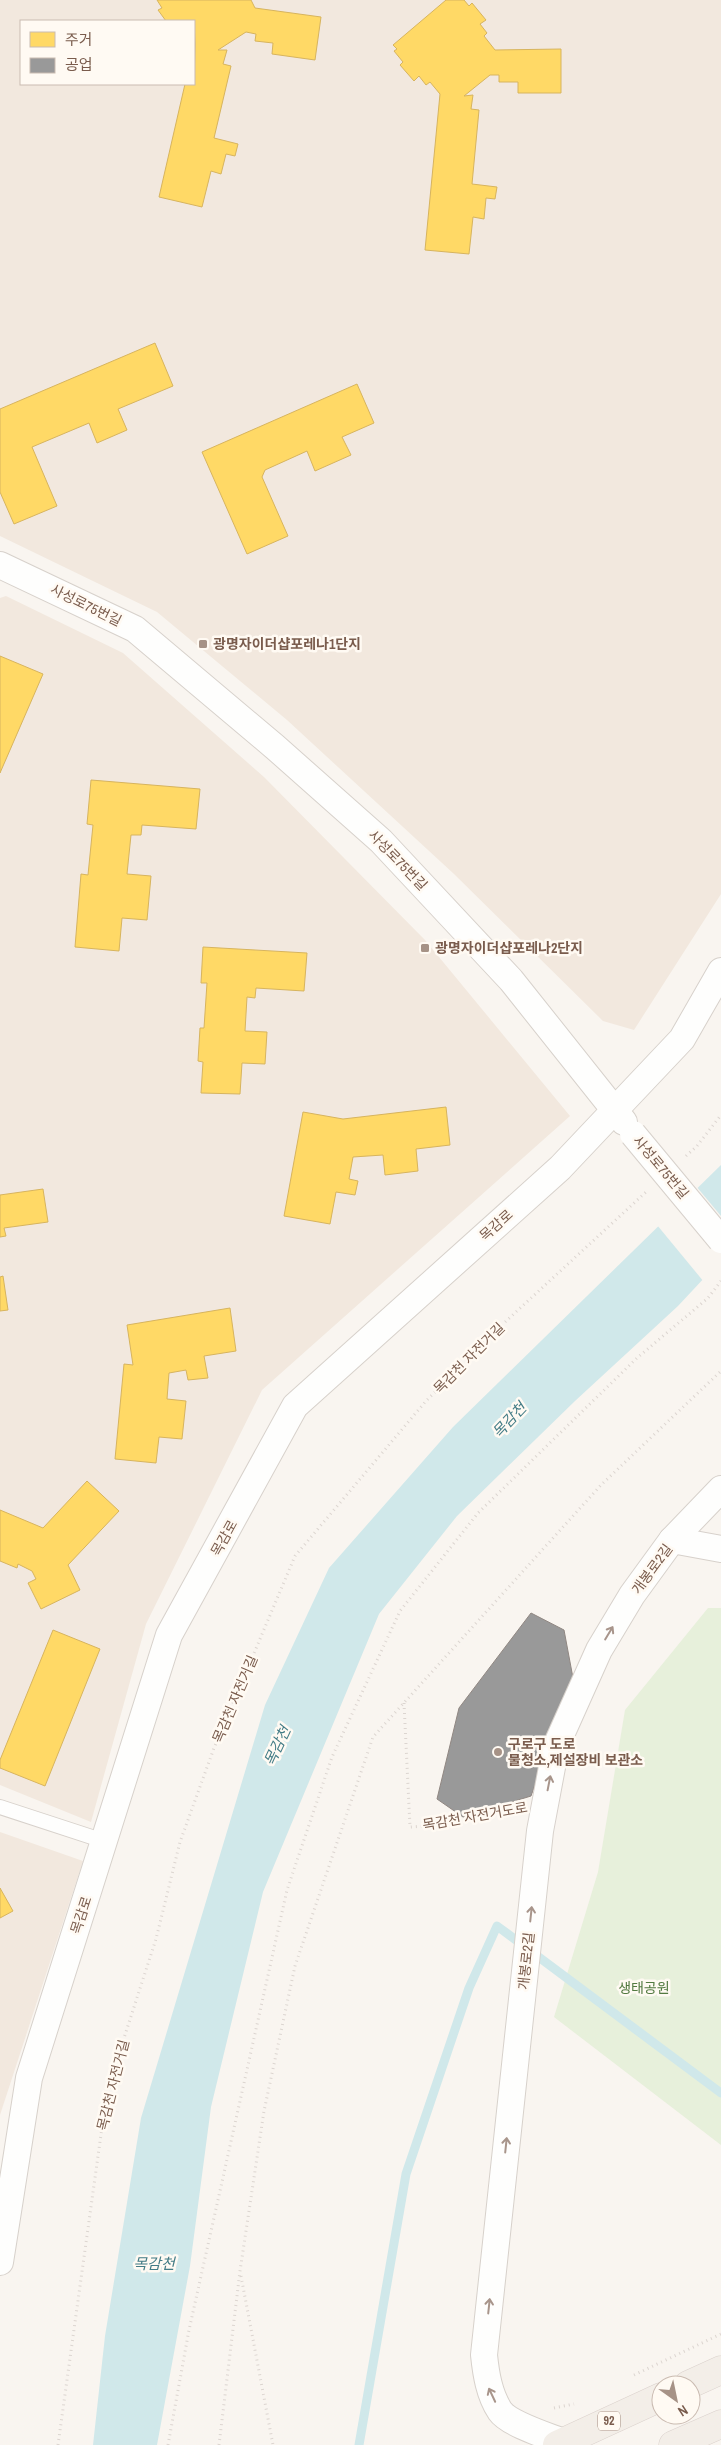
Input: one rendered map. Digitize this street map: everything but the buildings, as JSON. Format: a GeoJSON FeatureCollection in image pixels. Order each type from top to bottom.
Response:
{"type":"FeatureCollection","features":[{"type":"Feature","properties":{"kind":"main road"},"geometry":{"type":"LineString","coordinates":[[701,2379],[721,2370]]}},
{"type":"Feature","properties":{"kind":"main road","name":"92"},"geometry":{"type":"LineString","coordinates":[[560,2444],[651,2402]]}},
{"type":"Feature","properties":{"kind":"main road"},"geometry":{"type":"LineString","coordinates":[[674,2445],[721,2424]]}},
{"type":"Feature","properties":{"kind":"street","name":"사성로75번길"},"geometry":{"type":"LineString","coordinates":[[0,565],[134,629],[276,747],[382,841],[511,980],[633,1134],[721,1240]]}},
{"type":"Feature","properties":{"kind":"street","name":"목감로"},"geometry":{"type":"LineString","coordinates":[[0,2262],[29,2078],[169,1635],[295,1406],[560,1168],[682,1039],[721,971]]}},
{"type":"Feature","properties":{"kind":"street","name":"개봉로2길"},"geometry":{"type":"LineString","coordinates":[[560,2444],[501,2413],[488,2385],[484,2355],[540,1830],[556,1746],[599,1650],[632,1595],[672,1540],[721,1489]]}},
{"type":"Feature","properties":{"kind":"street"},"geometry":{"type":"LineString","coordinates":[[672,1540],[721,1549]]}},
{"type":"Feature","properties":{"kind":"lane"},"geometry":{"type":"LineString","coordinates":[[0,1806],[104,1841]]}},
{"type":"Feature","properties":{"kind":"path"},"geometry":{"type":"LineString","coordinates":[[683,1159],[697,1146],[721,1115]]}},
{"type":"Feature","properties":{"kind":"path","name":"목감천 자전거길"},"geometry":{"type":"LineString","coordinates":[[58,2445],[103,2120],[113,2072],[156,1939],[180,1842],[214,1748],[295,1556],[426,1401],[504,1323],[647,1192]]}},
{"type":"Feature","properties":{"kind":"path"},"geometry":{"type":"LineString","coordinates":[[168,2445],[191,2321],[287,1890],[332,1756],[400,1611],[478,1513],[637,1358],[708,1298],[721,1282]]}},
{"type":"Feature","properties":{"kind":"path"},"geometry":{"type":"LineString","coordinates":[[219,2445],[240,2271],[264,2110],[295,1966],[373,1737],[601,1485],[721,1371]]}},
{"type":"Feature","properties":{"kind":"path","name":"목감천 자전거도로"},"geometry":{"type":"LineString","coordinates":[[404,1702],[410,1828],[442,1824],[546,1803]]}},
{"type":"Feature","properties":{"kind":"path"},"geometry":{"type":"LineString","coordinates":[[240,2271],[272,2445]]}},
{"type":"Feature","properties":{"kind":"path"},"geometry":{"type":"LineString","coordinates":[[627,2379],[721,2334]]}},
{"type":"Feature","properties":{"kind":"path"},"geometry":{"type":"LineString","coordinates":[[552,2409],[575,2403]]}},
{"type":"Feature","properties":{"kind":"shaded area"},"geometry":{"type":"Polygon","coordinates":[[[0,0],[721,0],[721,894],[634,1030],[603,1021],[454,874],[287,720],[157,612],[0,536],[0,0]]]}},
{"type":"Feature","properties":{"kind":"shaded area"},"geometry":{"type":"Polygon","coordinates":[[[6,596],[123,653],[264,777],[425,940],[570,1116],[262,1390],[146,1624],[91,1822],[0,1785],[0,598],[6,596]]]}},
{"type":"Feature","properties":{"kind":"shaded area"},"geometry":{"type":"Polygon","coordinates":[[[0,1832],[83,1861],[0,2115],[0,1832]]]}},
{"type":"Feature","properties":{"kind":"green space","name":"생태공원"},"geometry":{"type":"Polygon","coordinates":[[[708,1608],[721,1608],[721,2145],[554,2017],[598,1872],[625,1710],[708,1608]]]}},
{"type":"Feature","properties":{"kind":"water","name":"목감천"},"geometry":{"type":"Polygon","coordinates":[[[721,1165],[721,1260],[678,1306],[575,1401],[457,1516],[379,1614],[263,1892],[211,2107],[190,2266],[157,2445],[93,2445],[105,2336],[141,2118],[265,1705],[329,1568],[453,1427],[721,1165]]]}},
{"type":"Feature","properties":{"kind":"pier"},"geometry":{"type":"Polygon","coordinates":[[[696,1186],[721,1216],[721,1264],[704,1282],[657,1225],[696,1186]]]}},
{"type":"Feature","properties":{"kind":"waterway"},"geometry":{"type":"LineString","coordinates":[[359,2445],[406,2174],[469,1988],[497,1926],[721,2093]]}},
{"type":"Feature","properties":{"kind":"place","name":"광명자이더샵포레나1단지"},"geometry":{"type":"Point","coordinates":[203,644]}},
{"type":"Feature","properties":{"kind":"place","name":"광명자이더샵포레나2단지"},"geometry":{"type":"Point","coordinates":[425,948]}},
{"type":"Feature","properties":{"kind":"place","name":"구로구 도로 물청소,제설장비 보관소"},"geometry":{"type":"Point","coordinates":[498,1752]}}]}
